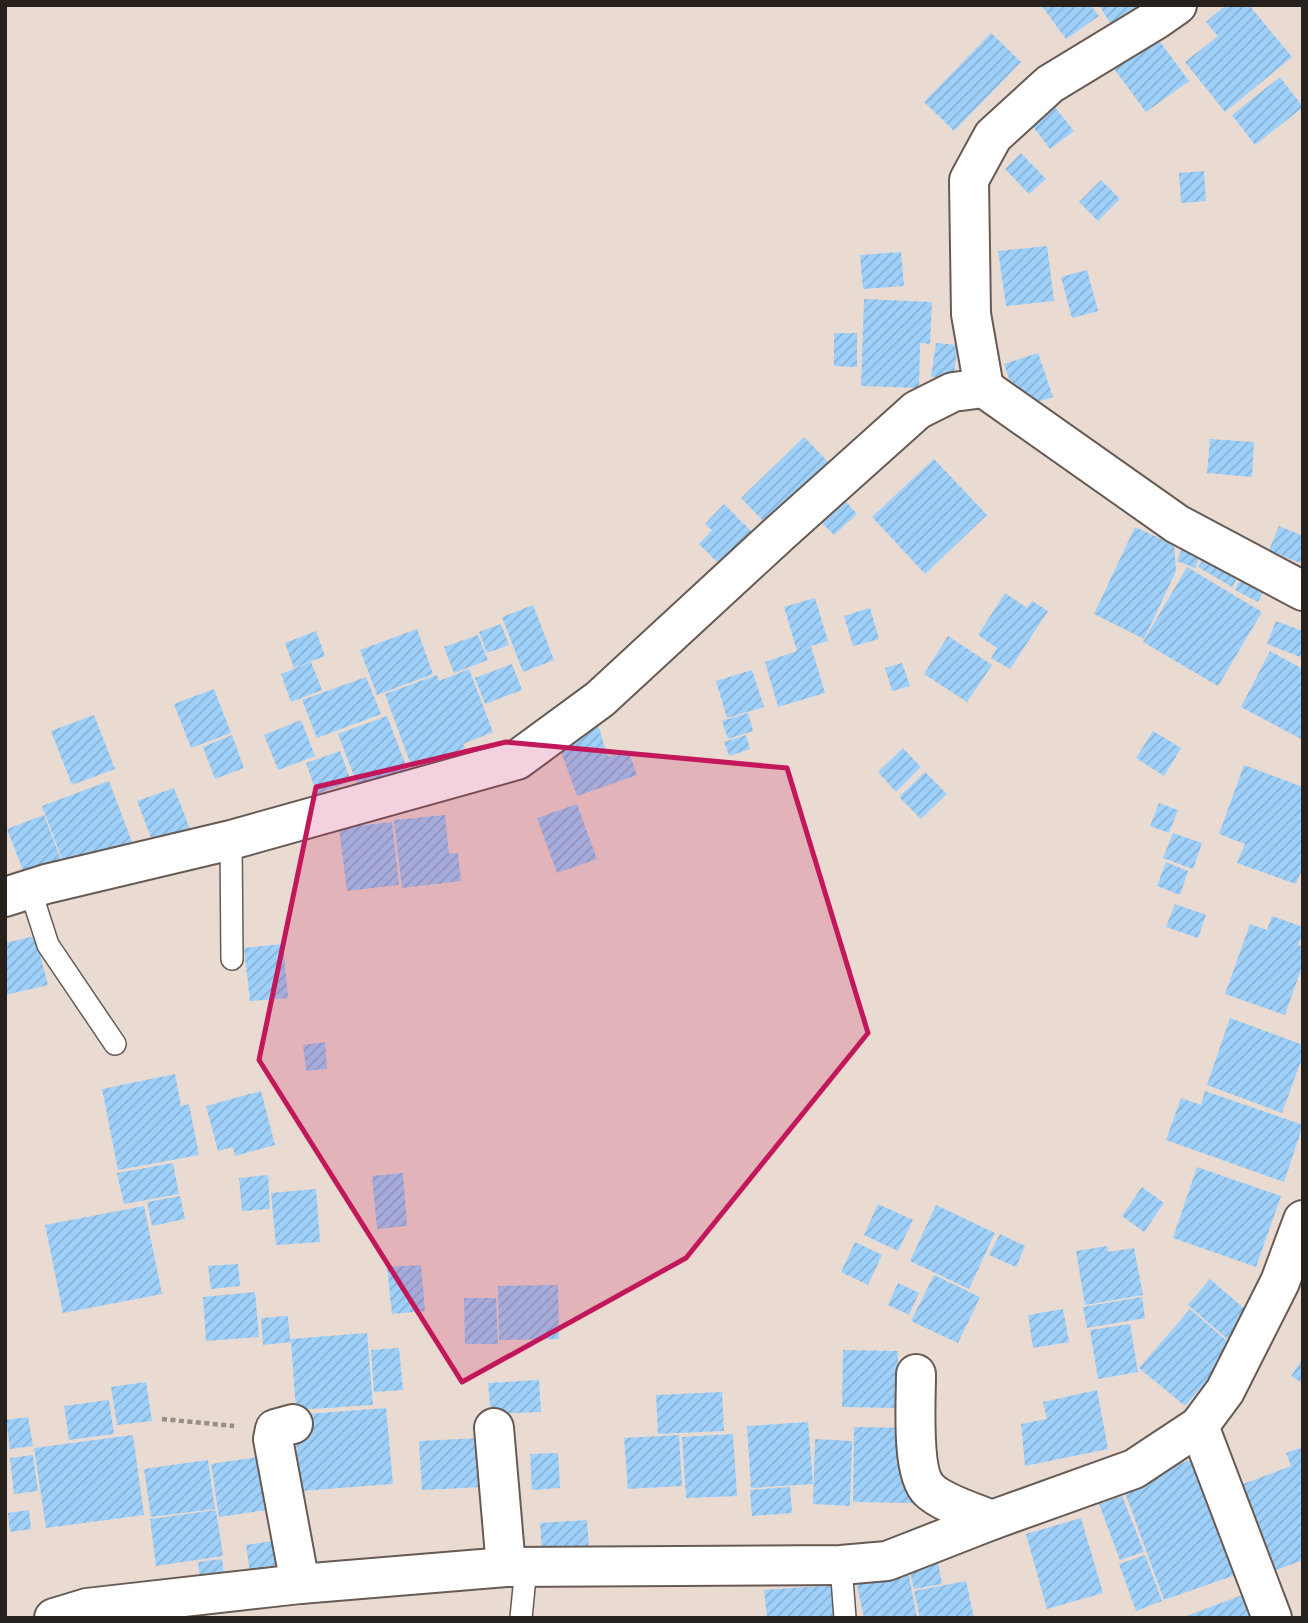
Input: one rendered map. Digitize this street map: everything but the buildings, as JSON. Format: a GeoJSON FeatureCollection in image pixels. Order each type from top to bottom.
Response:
{"type":"FeatureCollection","features":[{"type":"Feature","properties":{"kind":"street"},"geometry":{"type":"LineString","coordinates":[[984,388],[971,314],[968,180],[993,136],[1050,84],[1177,5]]}},
{"type":"Feature","properties":{"kind":"street"},"geometry":{"type":"LineString","coordinates":[[18,893],[231,840],[517,760],[600,699],[780,532],[917,410],[953,392],[984,388],[1177,524],[1303,591]]}},
{"type":"Feature","properties":{"kind":"street"},"geometry":{"type":"LineString","coordinates":[[54,1618],[87,1608],[300,1584],[516,1567],[841,1565],[887,1561],[1134,1469],[1199,1426],[1224,1391],[1280,1282],[1303,1220]]}},
{"type":"Feature","properties":{"kind":"street"},"geometry":{"type":"LineString","coordinates":[[916,1374],[916,1453],[921,1479],[929,1491],[992,1520]]}},
{"type":"Feature","properties":{"kind":"street"},"geometry":{"type":"LineString","coordinates":[[1199,1426],[1272,1618]]}},
{"type":"Feature","properties":{"kind":"street"},"geometry":{"type":"LineString","coordinates":[[284,1427],[273,1439],[300,1584]]}},
{"type":"Feature","properties":{"kind":"street"},"geometry":{"type":"LineString","coordinates":[[494,1428],[516,1567]]}},
{"type":"Feature","properties":{"kind":"lane"},"geometry":{"type":"LineString","coordinates":[[231,840],[232,959]]}},
{"type":"Feature","properties":{"kind":"lane"},"geometry":{"type":"LineString","coordinates":[[18,893],[48,944],[115,1044]]}},
{"type":"Feature","properties":{"kind":"lane"},"geometry":{"type":"LineString","coordinates":[[841,1565],[845,1618]]}},
{"type":"Feature","properties":{"kind":"lane"},"geometry":{"type":"LineString","coordinates":[[516,1567],[521,1618]]}},
{"type":"Feature","properties":{"kind":"path"},"geometry":{"type":"LineString","coordinates":[[162,1419],[284,1427]]}},
{"type":"Feature","properties":{"kind":"highlighted area"},"geometry":{"type":"Polygon","coordinates":[[[506,742],[787,768],[868,1033],[686,1258],[462,1382],[259,1060],[316,787],[506,742]]]}}]}
